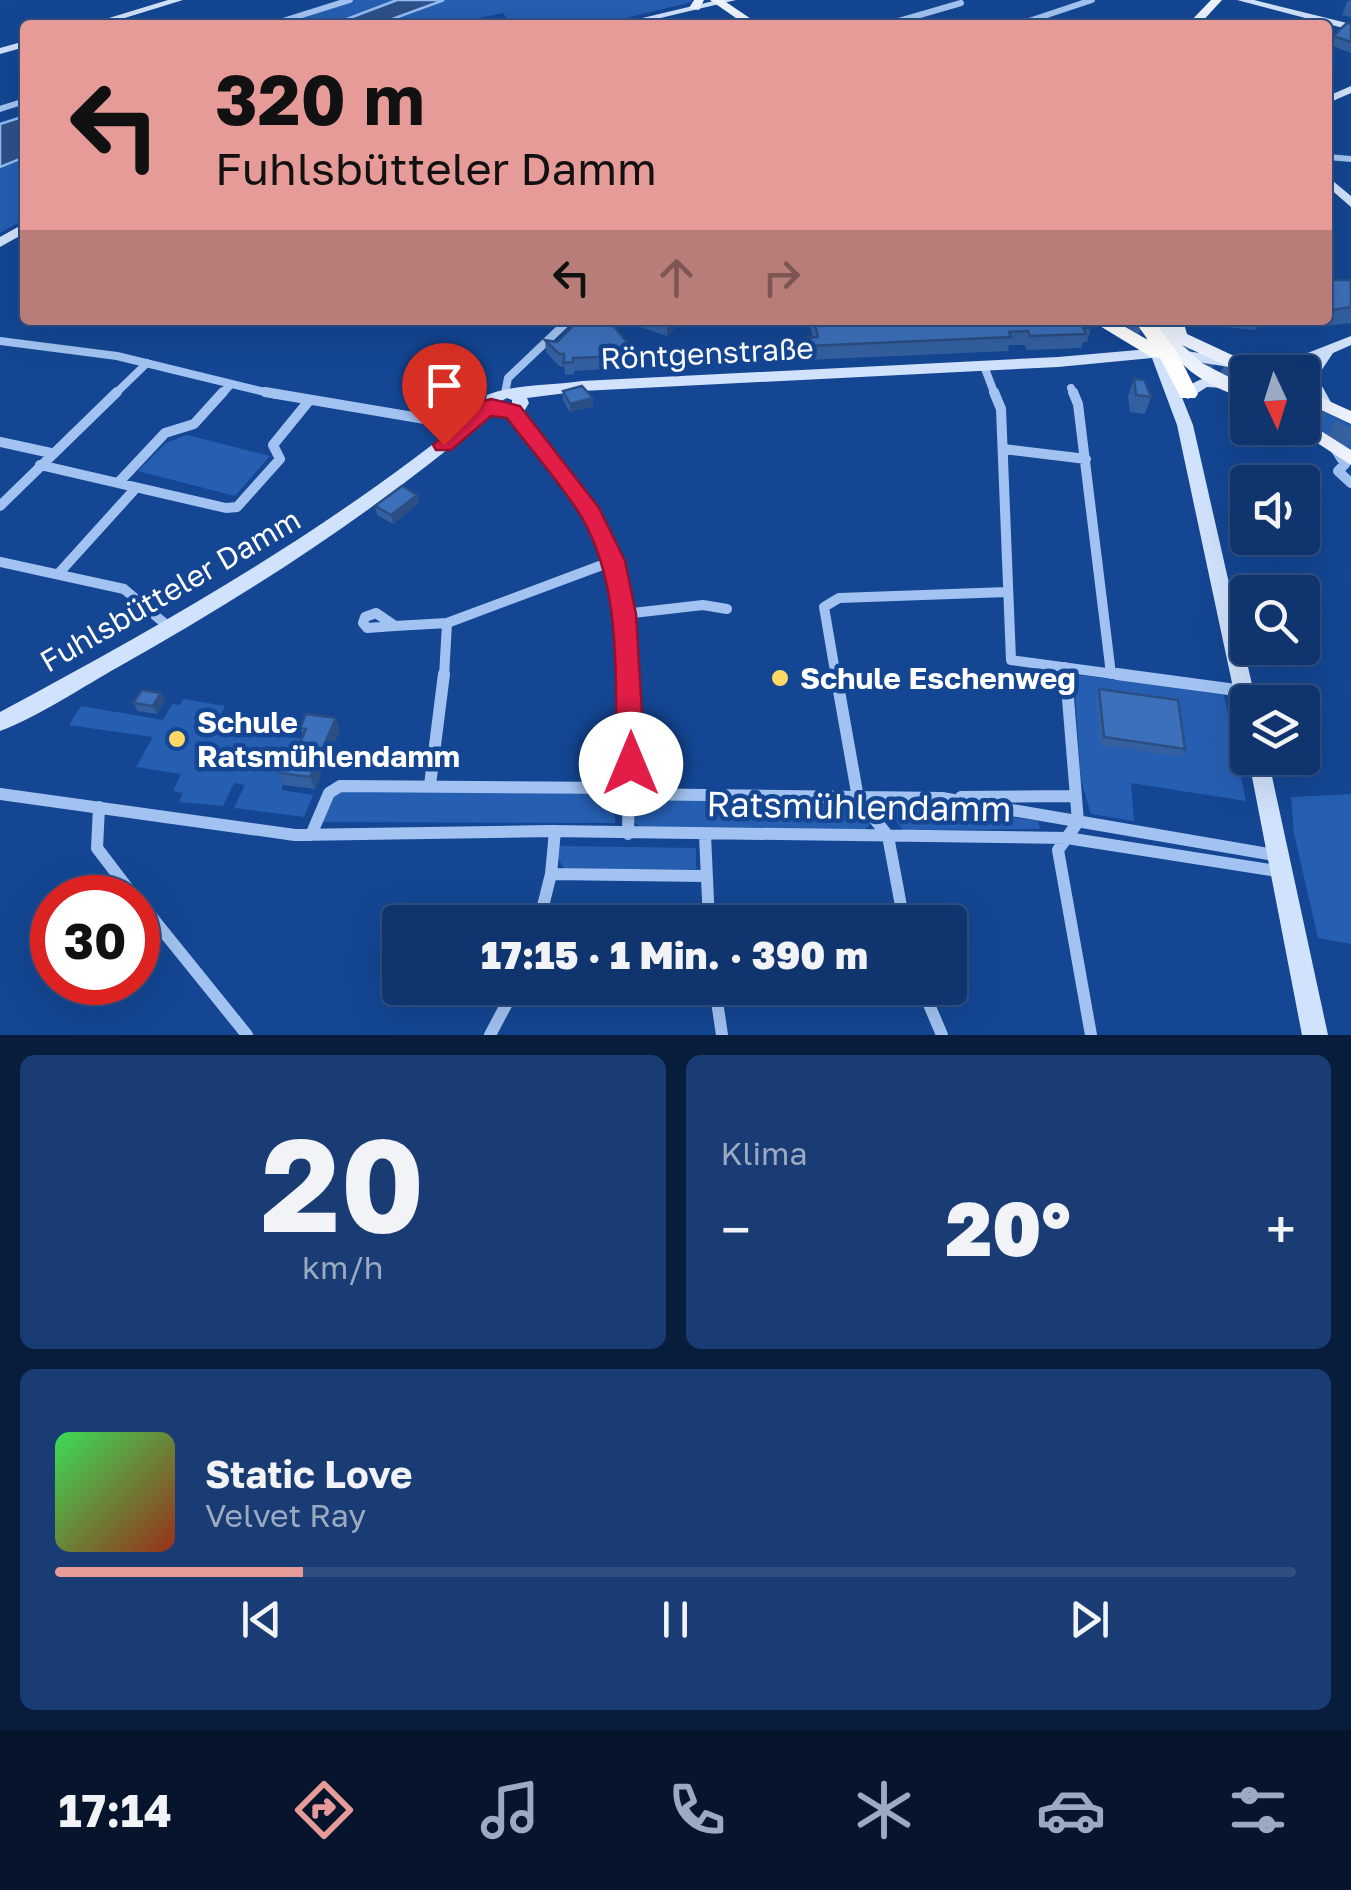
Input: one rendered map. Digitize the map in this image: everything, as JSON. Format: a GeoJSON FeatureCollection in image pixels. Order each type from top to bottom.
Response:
{"type":"FeatureCollection","features":[{"type":"Feature","properties":{"kind":"highway"},"geometry":{"type":"LineString","coordinates":[[1105,325],[1134,347],[1167,338],[1188,394]]}},
{"type":"Feature","properties":{"kind":"main road"},"geometry":{"type":"LineString","coordinates":[[1213,5],[1232,0]]}},
{"type":"Feature","properties":{"kind":"main road"},"geometry":{"type":"LineString","coordinates":[[717,1],[738,20]]}},
{"type":"Feature","properties":{"kind":"main road"},"geometry":{"type":"LineString","coordinates":[[717,1],[746,20]]}},
{"type":"Feature","properties":{"kind":"main road"},"geometry":{"type":"LineString","coordinates":[[1167,338],[1230,362]]}},
{"type":"Feature","properties":{"kind":"main road"},"geometry":{"type":"LineString","coordinates":[[1167,338],[1230,385]]}},
{"type":"Feature","properties":{"kind":"main road"},"geometry":{"type":"LineString","coordinates":[[1320,402],[1351,418]]}},
{"type":"Feature","properties":{"kind":"main road"},"geometry":{"type":"LineString","coordinates":[[1320,437],[1351,459]]}},
{"type":"Feature","properties":{"kind":"street"},"geometry":{"type":"LineString","coordinates":[[286,20],[350,0]]}},
{"type":"Feature","properties":{"kind":"street"},"geometry":{"type":"LineString","coordinates":[[1031,20],[1092,0]]}},
{"type":"Feature","properties":{"kind":"street"},"geometry":{"type":"LineString","coordinates":[[1242,0],[1323,20]]}},
{"type":"Feature","properties":{"kind":"street"},"geometry":{"type":"LineString","coordinates":[[108,20],[172,1]]}},
{"type":"Feature","properties":{"kind":"street"},"geometry":{"type":"LineString","coordinates":[[647,20],[717,1]]}},
{"type":"Feature","properties":{"kind":"street"},"geometry":{"type":"LineString","coordinates":[[902,20],[961,3]]}},
{"type":"Feature","properties":{"kind":"street"},"geometry":{"type":"LineString","coordinates":[[1332,185],[1351,203]]}},
{"type":"Feature","properties":{"kind":"street"},"geometry":{"type":"LineString","coordinates":[[564,325],[508,378],[507,404],[591,514],[613,561],[624,614],[631,720],[628,834]]}},
{"type":"Feature","properties":{"kind":"street"},"geometry":{"type":"LineString","coordinates":[[1167,338],[1168,382],[1185,425],[1242,685]]}},
{"type":"Feature","properties":{"kind":"street"},"geometry":{"type":"LineString","coordinates":[[1317,355],[1351,340]]}},
{"type":"Feature","properties":{"kind":"street"},"geometry":{"type":"LineString","coordinates":[[0,341],[81,346],[230,386],[440,422],[462,431]]}},
{"type":"Feature","properties":{"kind":"street","name":"Röntgenstraße"},"geometry":{"type":"LineString","coordinates":[[1113,358],[1134,347]]}},
{"type":"Feature","properties":{"kind":"street"},"geometry":{"type":"LineString","coordinates":[[1324,404],[1309,377],[1330,350]]}},
{"type":"Feature","properties":{"kind":"street","name":"Röntgenstraße"},"geometry":{"type":"LineString","coordinates":[[507,404],[544,391],[1113,358],[1145,366],[1168,382]]}},
{"type":"Feature","properties":{"kind":"street"},"geometry":{"type":"LineString","coordinates":[[0,506],[147,363]]}},
{"type":"Feature","properties":{"kind":"street"},"geometry":{"type":"LineString","coordinates":[[984,366],[1001,409],[1011,660],[1111,674],[1230,698]]}},
{"type":"Feature","properties":{"kind":"street"},"geometry":{"type":"LineString","coordinates":[[1185,425],[1188,394],[1204,382],[1223,382]]}},
{"type":"Feature","properties":{"kind":"street"},"geometry":{"type":"LineString","coordinates":[[120,482],[166,432],[194,424],[230,386]]}},
{"type":"Feature","properties":{"kind":"street"},"geometry":{"type":"LineString","coordinates":[[1072,388],[1086,459],[1111,674]]}},
{"type":"Feature","properties":{"kind":"street"},"geometry":{"type":"LineString","coordinates":[[40,465],[237,507],[280,458],[273,445],[308,402]]}},
{"type":"Feature","properties":{"kind":"street","name":"Fuhlsbütteler Damm"},"geometry":{"type":"LineString","coordinates":[[0,722],[171,629],[301,551],[462,431],[507,404]]}},
{"type":"Feature","properties":{"kind":"street"},"geometry":{"type":"LineString","coordinates":[[0,442],[51,453]]}},
{"type":"Feature","properties":{"kind":"street"},"geometry":{"type":"LineString","coordinates":[[1333,445],[1344,461],[1338,471],[1351,483]]}},
{"type":"Feature","properties":{"kind":"street"},"geometry":{"type":"LineString","coordinates":[[1003,449],[1086,459]]}},
{"type":"Feature","properties":{"kind":"street"},"geometry":{"type":"LineString","coordinates":[[59,573],[135,488]]}},
{"type":"Feature","properties":{"kind":"street"},"geometry":{"type":"LineString","coordinates":[[395,626],[448,623],[613,561]]}},
{"type":"Feature","properties":{"kind":"street"},"geometry":{"type":"LineString","coordinates":[[0,562],[124,588],[171,629]]}},
{"type":"Feature","properties":{"kind":"street"},"geometry":{"type":"LineString","coordinates":[[901,905],[888,836],[858,798],[825,604],[839,598],[1007,592]]}},
{"type":"Feature","properties":{"kind":"street"},"geometry":{"type":"LineString","coordinates":[[624,614],[703,605],[726,609]]}},
{"type":"Feature","properties":{"kind":"street"},"geometry":{"type":"LineString","coordinates":[[430,785],[448,623]]}},
{"type":"Feature","properties":{"kind":"street"},"geometry":{"type":"LineString","coordinates":[[1065,667],[1078,822],[1058,850],[1090,1035]]}},
{"type":"Feature","properties":{"kind":"street"},"geometry":{"type":"LineString","coordinates":[[1261,775],[1315,1035]]}},
{"type":"Feature","properties":{"kind":"street","name":"Ratsmühlendamm"},"geometry":{"type":"LineString","coordinates":[[312,834],[334,788],[430,785],[858,798],[1074,796]]}},
{"type":"Feature","properties":{"kind":"street","name":"Ratsmühlendamm"},"geometry":{"type":"LineString","coordinates":[[0,794],[280,834],[555,832],[1067,838],[1282,864]]}},
{"type":"Feature","properties":{"kind":"street","name":"Ratsmühlendamm"},"geometry":{"type":"LineString","coordinates":[[942,798],[1282,864]]}},
{"type":"Feature","properties":{"kind":"street"},"geometry":{"type":"LineString","coordinates":[[98,807],[96,848],[117,875]]}},
{"type":"Feature","properties":{"kind":"street"},"geometry":{"type":"LineString","coordinates":[[543,905],[555,832]]}},
{"type":"Feature","properties":{"kind":"street"},"geometry":{"type":"LineString","coordinates":[[705,834],[708,905]]}},
{"type":"Feature","properties":{"kind":"street"},"geometry":{"type":"LineString","coordinates":[[551,874],[705,876]]}},
{"type":"Feature","properties":{"kind":"street"},"geometry":{"type":"LineString","coordinates":[[160,929],[246,1035]]}},
{"type":"Feature","properties":{"kind":"street"},"geometry":{"type":"LineString","coordinates":[[490,1035],[506,1005]]}},
{"type":"Feature","properties":{"kind":"street"},"geometry":{"type":"LineString","coordinates":[[718,1005],[722,1035]]}},
{"type":"Feature","properties":{"kind":"street"},"geometry":{"type":"LineString","coordinates":[[929,1005],[942,1035]]}},
{"type":"Feature","properties":{"kind":"shaded area"},"geometry":{"type":"Polygon","coordinates":[[[355,0],[397,0],[344,20],[291,20],[355,0]]]}},
{"type":"Feature","properties":{"kind":"shaded area"},"geometry":{"type":"Polygon","coordinates":[[[397,0],[444,0],[390,20],[344,20],[397,0]]]}},
{"type":"Feature","properties":{"kind":"shaded area"},"geometry":{"type":"Polygon","coordinates":[[[444,0],[692,2],[618,20],[509,20],[503,13],[480,20],[390,20],[444,0]]]}},
{"type":"Feature","properties":{"kind":"shaded area"},"geometry":{"type":"Polygon","coordinates":[[[20,118],[20,159],[0,167],[0,124],[20,118]]]}},
{"type":"Feature","properties":{"kind":"shaded area"},"geometry":{"type":"Polygon","coordinates":[[[20,159],[20,222],[0,233],[0,167],[20,159]]]}},
{"type":"Feature","properties":{"kind":"shaded area"},"geometry":{"type":"Polygon","coordinates":[[[1320,410],[1351,425],[1351,454],[1320,433],[1320,410]]]}},
{"type":"Feature","properties":{"kind":"shaded area"},"geometry":{"type":"Polygon","coordinates":[[[186,435],[270,456],[235,496],[138,471],[166,443],[186,435]]]}},
{"type":"Feature","properties":{"kind":"shaded area"},"geometry":{"type":"Polygon","coordinates":[[[1080,675],[1224,695],[1230,724],[1230,775],[1241,775],[1246,801],[1131,783],[1134,821],[1091,814],[1081,780],[1074,679],[1080,675]]]}},
{"type":"Feature","properties":{"kind":"shaded area"},"geometry":{"type":"Polygon","coordinates":[[[184,699],[225,706],[215,727],[303,739],[281,790],[313,795],[304,817],[234,808],[245,785],[234,783],[223,806],[179,802],[183,793],[173,791],[181,774],[136,767],[153,737],[69,725],[81,706],[163,720],[172,704],[180,705],[184,699]]]}},
{"type":"Feature","properties":{"kind":"shaded area"},"geometry":{"type":"Polygon","coordinates":[[[340,789],[614,794],[615,823],[322,822],[332,794],[340,789]]]}},
{"type":"Feature","properties":{"kind":"shaded area"},"geometry":{"type":"Polygon","coordinates":[[[1351,794],[1351,944],[1318,938],[1294,833],[1291,797],[1351,794]]]}},
{"type":"Feature","properties":{"kind":"shaded area"},"geometry":{"type":"Polygon","coordinates":[[[643,799],[853,802],[870,825],[864,830],[641,828],[634,822],[635,807],[643,799]]]}},
{"type":"Feature","properties":{"kind":"shaded area"},"geometry":{"type":"Polygon","coordinates":[[[913,802],[1038,821],[1040,829],[903,830],[883,803],[913,802]]]}},
{"type":"Feature","properties":{"kind":"shaded area"},"geometry":{"type":"Polygon","coordinates":[[[560,846],[696,848],[696,869],[565,869],[558,859],[560,846]]]}},
{"type":"Feature","properties":{"kind":"building"},"geometry":{"type":"Polygon","coordinates":[[[1347,23],[1351,24],[1351,42],[1333,36],[1347,23]]]}},
{"type":"Feature","properties":{"kind":"building"},"geometry":{"type":"Polygon","coordinates":[[[1332,280],[1351,280],[1351,307],[1333,310],[1332,280]]]}},
{"type":"Feature","properties":{"kind":"building"},"geometry":{"type":"Polygon","coordinates":[[[574,325],[613,325],[631,347],[626,356],[573,358],[573,362],[564,363],[564,354],[545,340],[557,342],[574,325]]]}},
{"type":"Feature","properties":{"kind":"building"},"geometry":{"type":"Polygon","coordinates":[[[815,325],[1091,328],[1083,328],[1086,334],[1030,336],[1028,331],[1009,332],[1011,337],[807,346],[805,338],[818,337],[815,325]]]}},
{"type":"Feature","properties":{"kind":"building"},"geometry":{"type":"Polygon","coordinates":[[[1134,379],[1144,380],[1151,397],[1136,395],[1134,379]]]}},
{"type":"Feature","properties":{"kind":"building"},"geometry":{"type":"Polygon","coordinates":[[[582,386],[593,398],[570,404],[563,391],[582,386]]]}},
{"type":"Feature","properties":{"kind":"building"},"geometry":{"type":"Polygon","coordinates":[[[402,486],[417,495],[391,515],[375,506],[402,486]]]}},
{"type":"Feature","properties":{"kind":"building"},"geometry":{"type":"Polygon","coordinates":[[[1099,689],[1178,700],[1185,749],[1104,737],[1099,689]]]}},
{"type":"Feature","properties":{"kind":"building"},"geometry":{"type":"Polygon","coordinates":[[[142,690],[161,693],[153,706],[133,703],[142,690]]]}},
{"type":"Feature","properties":{"kind":"building"},"geometry":{"type":"Polygon","coordinates":[[[306,714],[336,718],[310,777],[279,773],[287,757],[293,757],[306,729],[300,728],[306,714]]]}},
{"type":"Feature","properties":{"kind":"tunnel"},"geometry":{"type":"LineString","coordinates":[[1136,325],[1230,375]]}},
{"type":"Feature","properties":{"kind":"tunnel"},"geometry":{"type":"LineString","coordinates":[[1320,424],[1351,442]]}},
{"type":"Feature","properties":{"kind":"place","name":"Schule Eschenweg"},"geometry":{"type":"Point","coordinates":[780,678]}},
{"type":"Feature","properties":{"kind":"place","name":"Schule Ratsmühlendamm"},"geometry":{"type":"Point","coordinates":[177,739]}},
{"type":"Feature","properties":{"kind":"route"},"geometry":{"type":"LineString","coordinates":[[444,445],[491,406],[499,412],[513,411],[591,514],[613,561],[624,614],[631,764]]}}]}
